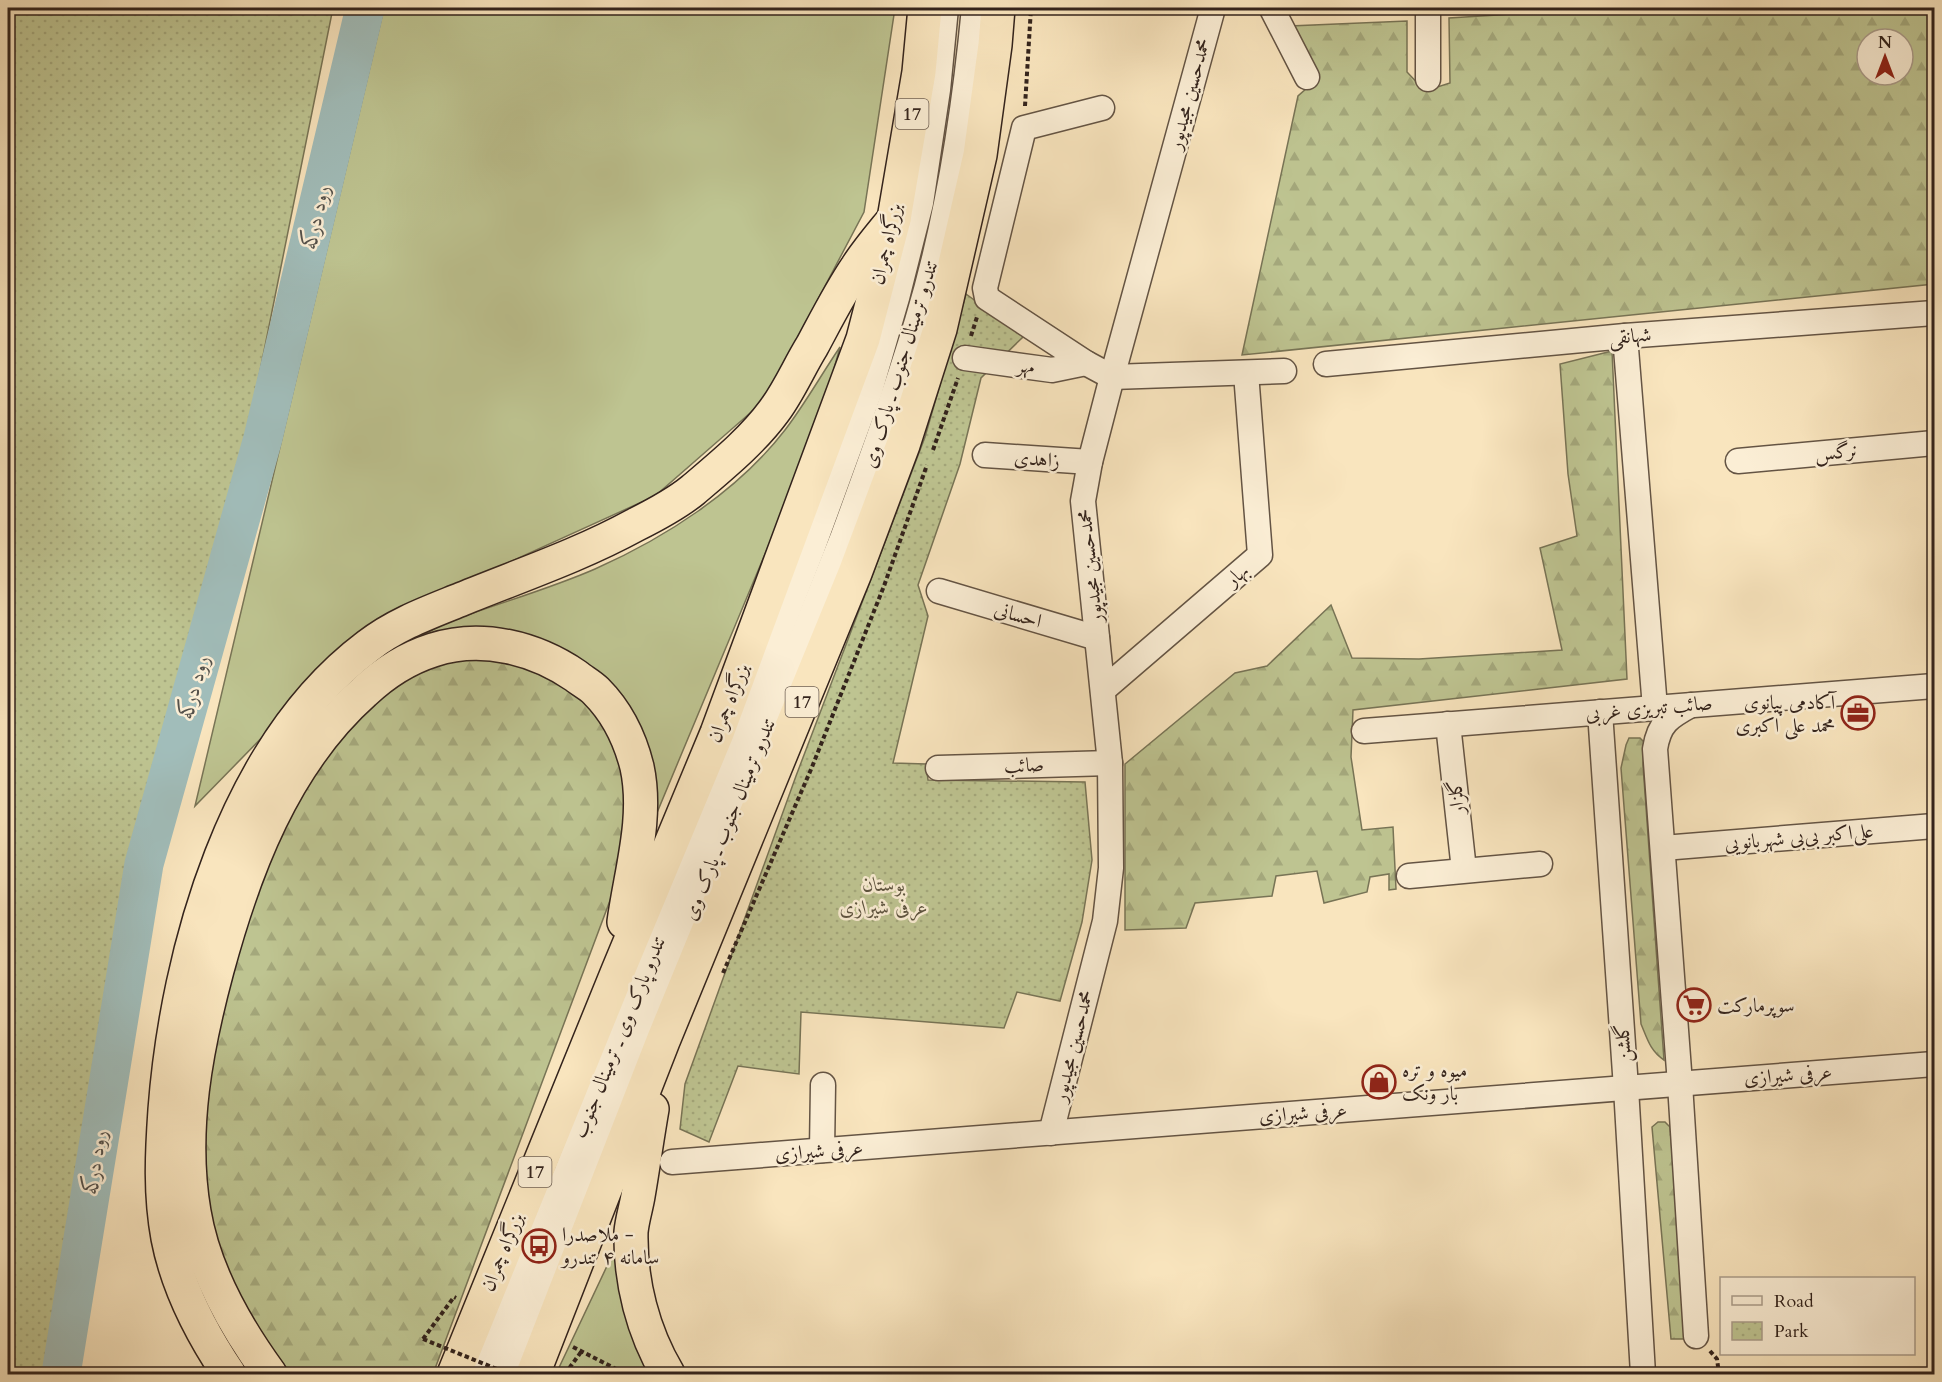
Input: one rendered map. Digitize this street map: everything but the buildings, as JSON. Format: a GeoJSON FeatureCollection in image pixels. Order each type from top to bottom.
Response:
{"type":"FeatureCollection","features":[{"type":"Feature","properties":{"kind":"highway","name":"بزرگراه چمران"},"geometry":{"type":"LineString","coordinates":[[454,1374],[717,733],[863,339],[894,219],[919,72],[926,8]]}},
{"type":"Feature","properties":{"kind":"highway","name":"17"},"geometry":{"type":"LineString","coordinates":[[532,1374],[663,1041],[850,584],[903,446],[940,329],[980,155],[998,8]]}},
{"type":"Feature","properties":{"kind":"highway"},"geometry":{"type":"LineString","coordinates":[[229,1374],[204,1332],[183,1286],[168,1240],[161,1188],[164,1127],[176,1015],[195,938],[227,841],[249,793],[273,750],[303,709],[330,679],[369,644],[417,617],[558,562],[611,538],[655,515],[688,494],[732,456],[775,410],[856,267],[894,219]]}},
{"type":"Feature","properties":{"kind":"highway"},"geometry":{"type":"LineString","coordinates":[[270,1374],[251,1348],[219,1292],[203,1250],[194,1213],[189,1177],[193,1081],[218,965],[234,911],[258,848],[284,795],[309,755],[336,721],[365,691],[401,664],[434,649],[472,643],[501,645],[532,652],[559,664],[594,689],[615,713],[626,734],[636,764],[641,792],[641,817],[618,971]]}},
{"type":"Feature","properties":{"kind":"highway"},"geometry":{"type":"LineString","coordinates":[[663,1041],[631,1230],[632,1259],[638,1298],[654,1350],[668,1374]]}},
{"type":"Feature","properties":{"kind":"street","name":"تندرو پارک وی ـ ترمینال جنوب"},"geometry":{"type":"LineString","coordinates":[[481,1374],[566,1173],[809,558],[870,391],[921,203],[938,90],[946,8]]}},
{"type":"Feature","properties":{"kind":"street","name":"تندرو ترمینال جنوب ـ پارک وی"},"geometry":{"type":"LineString","coordinates":[[508,1374],[843,536],[889,408],[918,319],[944,213],[967,84],[974,8]]}},
{"type":"Feature","properties":{"kind":"street","name":"محمدحسین مجیدپور"},"geometry":{"type":"LineString","coordinates":[[1051,1133],[1105,921],[1111,868],[1110,763],[1083,501],[1090,462],[1112,377],[1213,8]]}},
{"type":"Feature","properties":{"kind":"street"},"geometry":{"type":"LineString","coordinates":[[1276,8],[1272,9],[1307,78]]}},
{"type":"Feature","properties":{"kind":"street"},"geometry":{"type":"LineString","coordinates":[[1428,8],[1428,79]]}},
{"type":"Feature","properties":{"kind":"street"},"geometry":{"type":"LineString","coordinates":[[1102,108],[1024,128],[985,288],[987,298],[1086,363],[1112,377],[1284,371]]}},
{"type":"Feature","properties":{"kind":"street","name":"شهانقی"},"geometry":{"type":"LineString","coordinates":[[1326,364],[1625,336],[1935,313]]}},
{"type":"Feature","properties":{"kind":"street"},"geometry":{"type":"LineString","coordinates":[[1625,336],[1654,708]]}},
{"type":"Feature","properties":{"kind":"street","name":"مهر"},"geometry":{"type":"LineString","coordinates":[[965,358],[1052,370],[1086,363]]}},
{"type":"Feature","properties":{"kind":"street","name":"بهار"},"geometry":{"type":"LineString","coordinates":[[1103,690],[1260,555],[1246,373]]}},
{"type":"Feature","properties":{"kind":"street","name":"نرگس"},"geometry":{"type":"LineString","coordinates":[[1738,460],[1935,443]]}},
{"type":"Feature","properties":{"kind":"street","name":"زاهدی"},"geometry":{"type":"LineString","coordinates":[[985,455],[1090,462]]}},
{"type":"Feature","properties":{"kind":"street","name":"احسانی"},"geometry":{"type":"LineString","coordinates":[[939,591],[1097,638]]}},
{"type":"Feature","properties":{"kind":"street","name":"صائب تبریزی غربی"},"geometry":{"type":"LineString","coordinates":[[1364,731],[1935,686]]}},
{"type":"Feature","properties":{"kind":"street"},"geometry":{"type":"LineString","coordinates":[[1691,705],[1665,722],[1657,734],[1654,749],[1680,1084],[1696,1336]]}},
{"type":"Feature","properties":{"kind":"street","name":"گلشن"},"geometry":{"type":"LineString","coordinates":[[1600,712],[1644,1374]]}},
{"type":"Feature","properties":{"kind":"street","name":"گلزار"},"geometry":{"type":"LineString","coordinates":[[1448,724],[1464,870]]}},
{"type":"Feature","properties":{"kind":"street","name":"صائب"},"geometry":{"type":"LineString","coordinates":[[938,768],[1110,763]]}},
{"type":"Feature","properties":{"kind":"street","name":"علی‌اکبر بی‌بی شهربانویی"},"geometry":{"type":"LineString","coordinates":[[1663,848],[1935,826]]}},
{"type":"Feature","properties":{"kind":"street"},"geometry":{"type":"LineString","coordinates":[[1409,876],[1539,864]]}},
{"type":"Feature","properties":{"kind":"street","name":"عرفی شیرازی"},"geometry":{"type":"LineString","coordinates":[[672,1162],[1935,1064]]}},
{"type":"Feature","properties":{"kind":"street"},"geometry":{"type":"LineString","coordinates":[[822,1150],[823,1085]]}},
{"type":"Feature","properties":{"kind":"path"},"geometry":{"type":"LineString","coordinates":[[1024,128],[1031,8]]}},
{"type":"Feature","properties":{"kind":"path"},"geometry":{"type":"LineString","coordinates":[[723,974],[812,767],[884,586],[965,358],[985,288]]}},
{"type":"Feature","properties":{"kind":"path"},"geometry":{"type":"LineString","coordinates":[[454,1297],[423,1339],[508,1374]]}},
{"type":"Feature","properties":{"kind":"path"},"geometry":{"type":"LineString","coordinates":[[565,1374],[581,1352],[626,1374]]}},
{"type":"Feature","properties":{"kind":"green space"},"geometry":{"type":"Polygon","coordinates":[[[8,8],[333,8],[111,1112],[73,1374],[8,1374],[8,8]]]}},
{"type":"Feature","properties":{"kind":"green space"},"geometry":{"type":"Polygon","coordinates":[[[384,8],[895,8],[864,212],[765,400],[655,496],[373,624],[195,806],[384,8]]]}},
{"type":"Feature","properties":{"kind":"green space"},"geometry":{"type":"Polygon","coordinates":[[[1536,8],[1934,8],[1934,284],[1242,355],[1298,96],[1316,80],[1290,26],[1407,21],[1407,72],[1425,91],[1450,83],[1449,18],[1531,13],[1536,8]]]}},
{"type":"Feature","properties":{"kind":"green space","name":"بوستان عرفی شیرازی"},"geometry":{"type":"Polygon","coordinates":[[[966,294],[1024,336],[981,378],[960,464],[918,585],[928,616],[893,763],[926,764],[928,780],[1085,782],[1092,860],[1082,922],[1060,1001],[1017,992],[1004,1028],[801,1012],[799,1074],[738,1066],[709,1142],[680,1129],[685,1084],[796,776],[925,437],[966,294]]]}},
{"type":"Feature","properties":{"kind":"green space"},"geometry":{"type":"Polygon","coordinates":[[[840,347],[818,427],[656,815],[402,647],[446,623],[595,569],[648,543],[699,511],[745,473],[785,430],[840,347]]]}},
{"type":"Feature","properties":{"kind":"green space"},"geometry":{"type":"Polygon","coordinates":[[[1612,351],[1627,679],[1353,710],[1351,757],[1362,830],[1393,827],[1396,889],[1389,890],[1389,874],[1370,877],[1367,892],[1324,903],[1317,871],[1276,876],[1272,896],[1195,903],[1186,928],[1125,930],[1125,764],[1235,673],[1267,666],[1331,605],[1352,658],[1419,659],[1562,650],[1540,548],[1577,536],[1568,474],[1560,364],[1612,351]]]}},
{"type":"Feature","properties":{"kind":"green space"},"geometry":{"type":"Polygon","coordinates":[[[469,656],[537,667],[589,700],[627,765],[621,871],[433,1374],[283,1374],[212,1246],[200,1114],[228,971],[286,817],[337,737],[411,671],[469,656]]]}},
{"type":"Feature","properties":{"kind":"green space"},"geometry":{"type":"Polygon","coordinates":[[[1629,738],[1640,738],[1644,742],[1643,765],[1664,1060],[1652,1048],[1641,1024],[1621,768],[1629,738]]]}},
{"type":"Feature","properties":{"kind":"green space"},"geometry":{"type":"Polygon","coordinates":[[[1658,1122],[1665,1122],[1670,1127],[1687,1333],[1684,1339],[1671,1339],[1652,1127],[1658,1122]]]}},
{"type":"Feature","properties":{"kind":"green space"},"geometry":{"type":"Polygon","coordinates":[[[616,1247],[657,1374],[556,1374],[616,1247]]]}},
{"type":"Feature","properties":{"kind":"waterway","name":"رود درکه"},"geometry":{"type":"LineString","coordinates":[[61,1374],[144,864],[263,438],[365,8]]}},
{"type":"Feature","properties":{"kind":"place","name":"آکادمی پیانوی محمد علی‌ اکبری"},"geometry":{"type":"Point","coordinates":[1858,713]}},
{"type":"Feature","properties":{"kind":"place","name":"سوپرمارکت"},"geometry":{"type":"Point","coordinates":[1694,1005]}},
{"type":"Feature","properties":{"kind":"place","name":"میوه و تره بار ونک"},"geometry":{"type":"Point","coordinates":[1379,1082]}},
{"type":"Feature","properties":{"kind":"place","name":"ملاصدرا - سامانه ۴ تندرو"},"geometry":{"type":"Point","coordinates":[539,1246]}}]}
